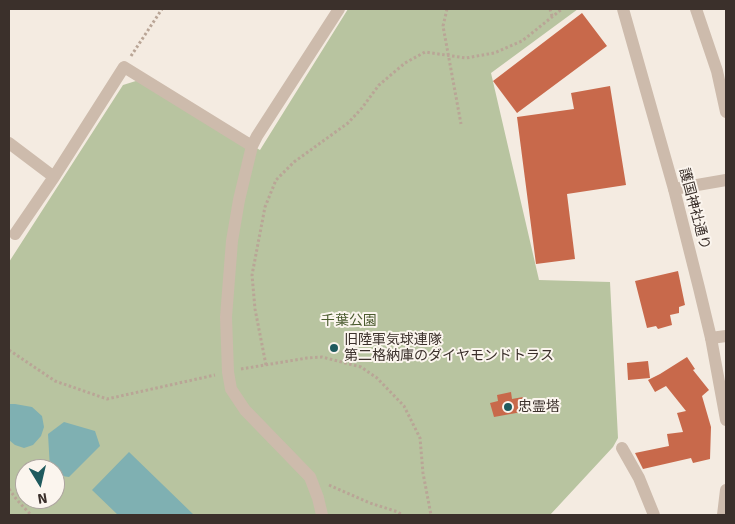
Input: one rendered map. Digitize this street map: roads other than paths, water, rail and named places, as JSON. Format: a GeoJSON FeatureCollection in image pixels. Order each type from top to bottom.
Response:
{"type":"FeatureCollection","features":[{"type":"Feature","properties":{"kind":"street"},"geometry":{"type":"LineString","coordinates":[[322,515],[310,477],[245,410],[231,389],[228,372],[226,317],[232,242],[239,200],[252,146],[339,9]]}},
{"type":"Feature","properties":{"kind":"street","name":"護国神社通り"},"geometry":{"type":"LineString","coordinates":[[623,9],[674,189],[712,338],[726,420]]}},
{"type":"Feature","properties":{"kind":"street"},"geometry":{"type":"LineString","coordinates":[[696,9],[717,71],[726,112]]}},
{"type":"Feature","properties":{"kind":"street"},"geometry":{"type":"LineString","coordinates":[[15,234],[54,177],[124,67],[252,146]]}},
{"type":"Feature","properties":{"kind":"street"},"geometry":{"type":"LineString","coordinates":[[9,143],[54,177]]}},
{"type":"Feature","properties":{"kind":"street"},"geometry":{"type":"LineString","coordinates":[[674,189],[726,180]]}},
{"type":"Feature","properties":{"kind":"street"},"geometry":{"type":"LineString","coordinates":[[712,338],[726,336]]}},
{"type":"Feature","properties":{"kind":"street"},"geometry":{"type":"LineString","coordinates":[[622,448],[639,478],[654,515]]}},
{"type":"Feature","properties":{"kind":"street"},"geometry":{"type":"LineString","coordinates":[[723,515],[726,490]]}},
{"type":"Feature","properties":{"kind":"water"},"geometry":{"type":"Polygon","coordinates":[[[9,404],[32,407],[42,416],[44,427],[41,436],[33,445],[24,448],[15,445],[9,440],[9,404]]]}},
{"type":"Feature","properties":{"kind":"water"},"geometry":{"type":"Polygon","coordinates":[[[64,422],[95,431],[100,446],[69,477],[65,476],[65,459],[49,459],[48,434],[64,422]]]}},
{"type":"Feature","properties":{"kind":"water"},"geometry":{"type":"Polygon","coordinates":[[[129,452],[194,515],[118,515],[92,490],[129,452]]]}},
{"type":"Feature","properties":{"kind":"place","name":"旧陸軍気球連隊 第二格納庫のダイヤモンドトラス"},"geometry":{"type":"Point","coordinates":[334,348]}},
{"type":"Feature","properties":{"kind":"place","name":"忠霊塔"},"geometry":{"type":"Point","coordinates":[508,407]}},
{"type":"Feature","properties":{"kind":"park label","name":"千葉公園"},"geometry":{"type":"Point","coordinates":[349,321]}}]}
